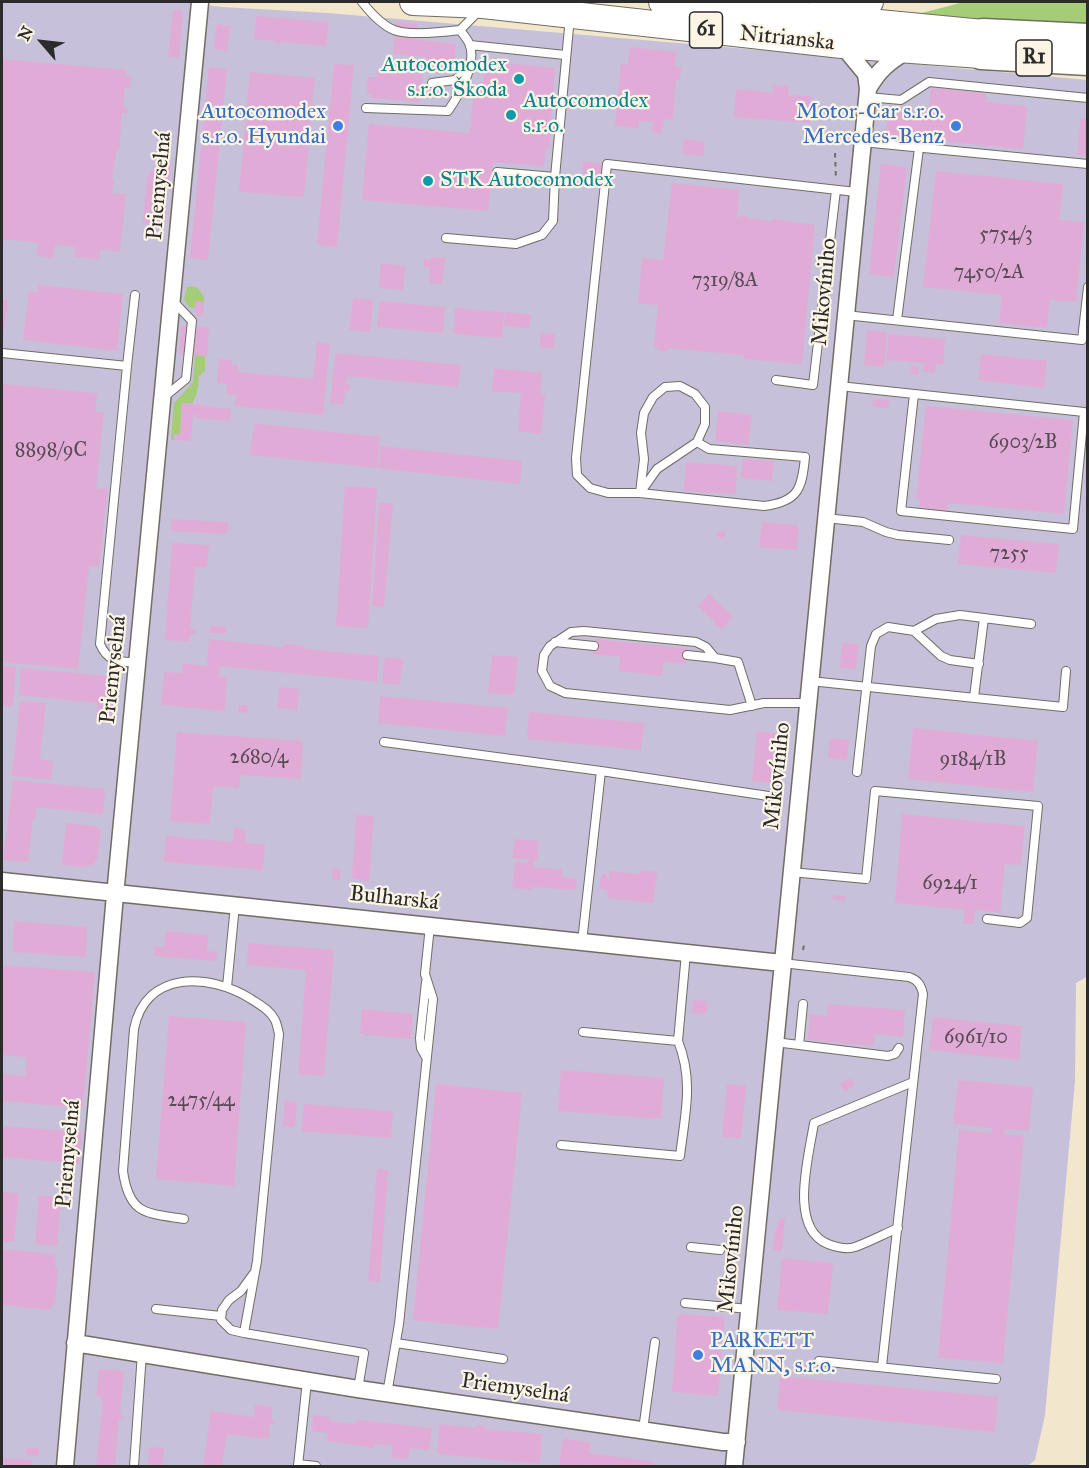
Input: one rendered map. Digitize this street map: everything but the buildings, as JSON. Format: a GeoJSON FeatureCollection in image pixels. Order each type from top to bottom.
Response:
{"type":"FeatureCollection","features":[{"type":"Feature","properties":{"kind":"highway","name":"R1"},"geometry":{"type":"LineString","coordinates":[[982,44],[1088,38]]}},
{"type":"Feature","properties":{"kind":"highway","name":"R1"},"geometry":{"type":"LineString","coordinates":[[982,44],[1088,61]]}},
{"type":"Feature","properties":{"kind":"main road","name":"Nitrianska"},"geometry":{"type":"LineString","coordinates":[[413,2],[483,5],[842,45],[908,50],[982,44]]}},
{"type":"Feature","properties":{"kind":"main road","name":"Nitrianska"},"geometry":{"type":"LineString","coordinates":[[662,2],[766,12],[982,44]]}},
{"type":"Feature","properties":{"kind":"main road"},"geometry":{"type":"LineString","coordinates":[[766,12],[870,2]]}},
{"type":"Feature","properties":{"kind":"street","name":"Priemyselná"},"geometry":{"type":"LineString","coordinates":[[64,1467],[200,2]]}},
{"type":"Feature","properties":{"kind":"street"},"geometry":{"type":"LineString","coordinates":[[842,45],[866,74],[867,93]]}},
{"type":"Feature","properties":{"kind":"street"},"geometry":{"type":"LineString","coordinates":[[867,93],[876,74],[908,50]]}},
{"type":"Feature","properties":{"kind":"street","name":"Mikovíniho"},"geometry":{"type":"LineString","coordinates":[[734,1467],[867,93]]}},
{"type":"Feature","properties":{"kind":"street","name":"Bulharská"},"geometry":{"type":"LineString","coordinates":[[2,881],[783,963]]}},
{"type":"Feature","properties":{"kind":"street","name":"Priemyselná"},"geometry":{"type":"LineString","coordinates":[[75,1342],[387,1394],[736,1442]]}},
{"type":"Feature","properties":{"kind":"lane"},"geometry":{"type":"LineString","coordinates":[[362,2],[375,17],[394,30],[433,34],[460,30],[483,5]]}},
{"type":"Feature","properties":{"kind":"lane"},"geometry":{"type":"LineString","coordinates":[[446,238],[516,244],[543,235],[553,221],[570,15]]}},
{"type":"Feature","properties":{"kind":"lane"},"geometry":{"type":"LineString","coordinates":[[366,108],[447,111],[461,93],[470,68],[470,45],[460,30]]}},
{"type":"Feature","properties":{"kind":"lane"},"geometry":{"type":"LineString","coordinates":[[470,45],[565,55]]}},
{"type":"Feature","properties":{"kind":"lane"},"geometry":{"type":"LineString","coordinates":[[432,83],[455,80],[470,68]]}},
{"type":"Feature","properties":{"kind":"lane"},"geometry":{"type":"LineString","coordinates":[[867,93],[901,100],[929,82],[1088,98]]}},
{"type":"Feature","properties":{"kind":"lane"},"geometry":{"type":"LineString","coordinates":[[862,142],[1088,165]]}},
{"type":"Feature","properties":{"kind":"lane"},"geometry":{"type":"LineString","coordinates":[[897,320],[919,148]]}},
{"type":"Feature","properties":{"kind":"lane"},"geometry":{"type":"LineString","coordinates":[[698,441],[709,448],[805,458],[803,481],[794,496],[782,504],[764,506],[640,493],[608,493],[590,488],[577,475],[576,458],[607,164],[856,192]]}},
{"type":"Feature","properties":{"kind":"lane"},"geometry":{"type":"LineString","coordinates":[[497,172],[555,177]]}},
{"type":"Feature","properties":{"kind":"lane"},"geometry":{"type":"LineString","coordinates":[[776,380],[813,385],[836,190]]}},
{"type":"Feature","properties":{"kind":"lane"},"geometry":{"type":"LineString","coordinates":[[845,315],[1082,340],[1088,286]]}},
{"type":"Feature","properties":{"kind":"lane"},"geometry":{"type":"LineString","coordinates":[[135,295],[100,644],[104,654],[114,660],[138,663]]}},
{"type":"Feature","properties":{"kind":"lane"},"geometry":{"type":"LineString","coordinates":[[2,353],[127,366]]}},
{"type":"Feature","properties":{"kind":"lane"},"geometry":{"type":"LineString","coordinates":[[680,386],[695,394],[705,407],[705,424],[698,441],[657,469],[640,493],[644,459],[641,433],[644,412],[652,397],[665,387],[680,386]]}},
{"type":"Feature","properties":{"kind":"lane"},"geometry":{"type":"LineString","coordinates":[[839,386],[1084,412],[1073,529],[901,511],[914,394]]}},
{"type":"Feature","properties":{"kind":"lane"},"geometry":{"type":"LineString","coordinates":[[826,518],[863,522],[897,535],[949,540]]}},
{"type":"Feature","properties":{"kind":"lane"},"geometry":{"type":"LineString","coordinates":[[914,631],[936,620],[960,615],[1031,624]]}},
{"type":"Feature","properties":{"kind":"lane"},"geometry":{"type":"LineString","coordinates":[[974,697],[984,618]]}},
{"type":"Feature","properties":{"kind":"lane"},"geometry":{"type":"LineString","coordinates":[[857,772],[871,646],[876,634],[888,627],[914,631],[941,656],[950,660],[979,664]]}},
{"type":"Feature","properties":{"kind":"lane"},"geometry":{"type":"LineString","coordinates":[[715,658],[706,647],[696,642],[584,631],[571,632],[550,646],[544,655],[542,671],[550,686],[565,693],[730,710],[764,703],[808,702]]}},
{"type":"Feature","properties":{"kind":"lane"},"geometry":{"type":"LineString","coordinates":[[555,642],[594,646]]}},
{"type":"Feature","properties":{"kind":"lane"},"geometry":{"type":"LineString","coordinates":[[687,655],[738,662],[752,705]]}},
{"type":"Feature","properties":{"kind":"lane"},"geometry":{"type":"LineString","coordinates":[[810,681],[1063,707],[1066,671]]}},
{"type":"Feature","properties":{"kind":"lane"},"geometry":{"type":"LineString","coordinates":[[384,742],[775,797]]}},
{"type":"Feature","properties":{"kind":"lane"},"geometry":{"type":"LineString","coordinates":[[582,942],[601,771]]}},
{"type":"Feature","properties":{"kind":"lane"},"geometry":{"type":"LineString","coordinates":[[791,872],[866,879],[875,791],[1038,806],[1027,918],[1025,922],[1020,923],[987,919]]}},
{"type":"Feature","properties":{"kind":"lane"},"geometry":{"type":"LineString","coordinates":[[227,987],[235,905]]}},
{"type":"Feature","properties":{"kind":"lane"},"geometry":{"type":"LineString","coordinates":[[387,1394],[396,1342],[433,999],[425,974],[430,926]]}},
{"type":"Feature","properties":{"kind":"lane"},"geometry":{"type":"LineString","coordinates":[[561,1145],[680,1156],[688,1080],[685,1058],[678,1041],[686,953]]}},
{"type":"Feature","properties":{"kind":"lane"},"geometry":{"type":"LineString","coordinates":[[783,963],[916,979],[923,994],[882,1366]]}},
{"type":"Feature","properties":{"kind":"lane"},"geometry":{"type":"LineString","coordinates":[[184,1219],[148,1214],[134,1204],[126,1190],[123,1171],[134,1029],[137,1016],[147,999],[163,987],[187,981],[214,983],[234,989],[266,1009],[275,1020],[279,1034],[255,1272],[244,1333]]}},
{"type":"Feature","properties":{"kind":"lane"},"geometry":{"type":"LineString","coordinates":[[799,1045],[803,1004]]}},
{"type":"Feature","properties":{"kind":"lane"},"geometry":{"type":"LineString","coordinates":[[583,1032],[678,1041]]}},
{"type":"Feature","properties":{"kind":"lane"},"geometry":{"type":"LineString","coordinates":[[775,1042],[888,1056],[895,1054],[899,1048]]}},
{"type":"Feature","properties":{"kind":"lane"},"geometry":{"type":"LineString","coordinates":[[897,1228],[853,1248],[837,1248],[818,1240],[807,1222],[803,1201],[814,1124],[913,1082]]}},
{"type":"Feature","properties":{"kind":"lane"},"geometry":{"type":"LineString","coordinates":[[691,1247],[720,1250]]}},
{"type":"Feature","properties":{"kind":"lane"},"geometry":{"type":"LineString","coordinates":[[255,1272],[241,1291],[229,1300],[222,1310],[221,1320],[231,1330],[364,1353],[358,1389]]}},
{"type":"Feature","properties":{"kind":"lane"},"geometry":{"type":"LineString","coordinates":[[685,1303],[749,1309]]}},
{"type":"Feature","properties":{"kind":"lane"},"geometry":{"type":"LineString","coordinates":[[156,1309],[221,1316]]}},
{"type":"Feature","properties":{"kind":"lane"},"geometry":{"type":"LineString","coordinates":[[396,1342],[502,1359]]}},
{"type":"Feature","properties":{"kind":"lane"},"geometry":{"type":"LineString","coordinates":[[643,1430],[655,1342]]}},
{"type":"Feature","properties":{"kind":"lane"},"geometry":{"type":"LineString","coordinates":[[134,1467],[142,1353]]}},
{"type":"Feature","properties":{"kind":"lane"},"geometry":{"type":"LineString","coordinates":[[819,1361],[996,1379]]}},
{"type":"Feature","properties":{"kind":"lane"},"geometry":{"type":"LineString","coordinates":[[307,1381],[298,1466],[316,1467]]}},
{"type":"Feature","properties":{"kind":"path"},"geometry":{"type":"LineString","coordinates":[[835,153],[836,190]]}},
{"type":"Feature","properties":{"kind":"path"},"geometry":{"type":"LineString","coordinates":[[803,950],[804,945]]}},
{"type":"Feature","properties":{"kind":"shaded area"},"geometry":{"type":"Polygon","coordinates":[[[2,2],[181,2],[1087,80],[1088,976],[1076,983],[1075,1081],[1045,1415],[1035,1460],[1028,1466],[2,1466],[2,2]]]}},
{"type":"Feature","properties":{"kind":"green space"},"geometry":{"type":"Polygon","coordinates":[[[964,2],[1087,2],[1087,26],[914,15],[964,2]]]}},
{"type":"Feature","properties":{"kind":"green space"},"geometry":{"type":"Polygon","coordinates":[[[187,287],[198,288],[204,297],[204,302],[196,301],[195,308],[189,307],[184,299],[187,287]]]}},
{"type":"Feature","properties":{"kind":"green space"},"geometry":{"type":"Polygon","coordinates":[[[195,355],[205,356],[205,371],[199,376],[197,393],[192,404],[182,403],[180,435],[174,434],[174,440],[171,440],[174,403],[193,382],[195,355]]]}},
{"type":"Feature","properties":{"kind":"place","name":"Autocomodex s.r.o. Škoda"},"geometry":{"type":"Point","coordinates":[519,79]}},
{"type":"Feature","properties":{"kind":"place","name":"Autocomodex s.r.o."},"geometry":{"type":"Point","coordinates":[511,115]}},
{"type":"Feature","properties":{"kind":"place","name":"Autocomodex s.r.o. Hyundai"},"geometry":{"type":"Point","coordinates":[338,126]}},
{"type":"Feature","properties":{"kind":"place","name":"Motor-Car s.r.o. Mercedes-Benz"},"geometry":{"type":"Point","coordinates":[956,126]}},
{"type":"Feature","properties":{"kind":"place","name":"STK Autocomodex"},"geometry":{"type":"Point","coordinates":[428,181]}},
{"type":"Feature","properties":{"kind":"place","name":"PARKETT MANN, s.r.o."},"geometry":{"type":"Point","coordinates":[698,1355]}}]}
